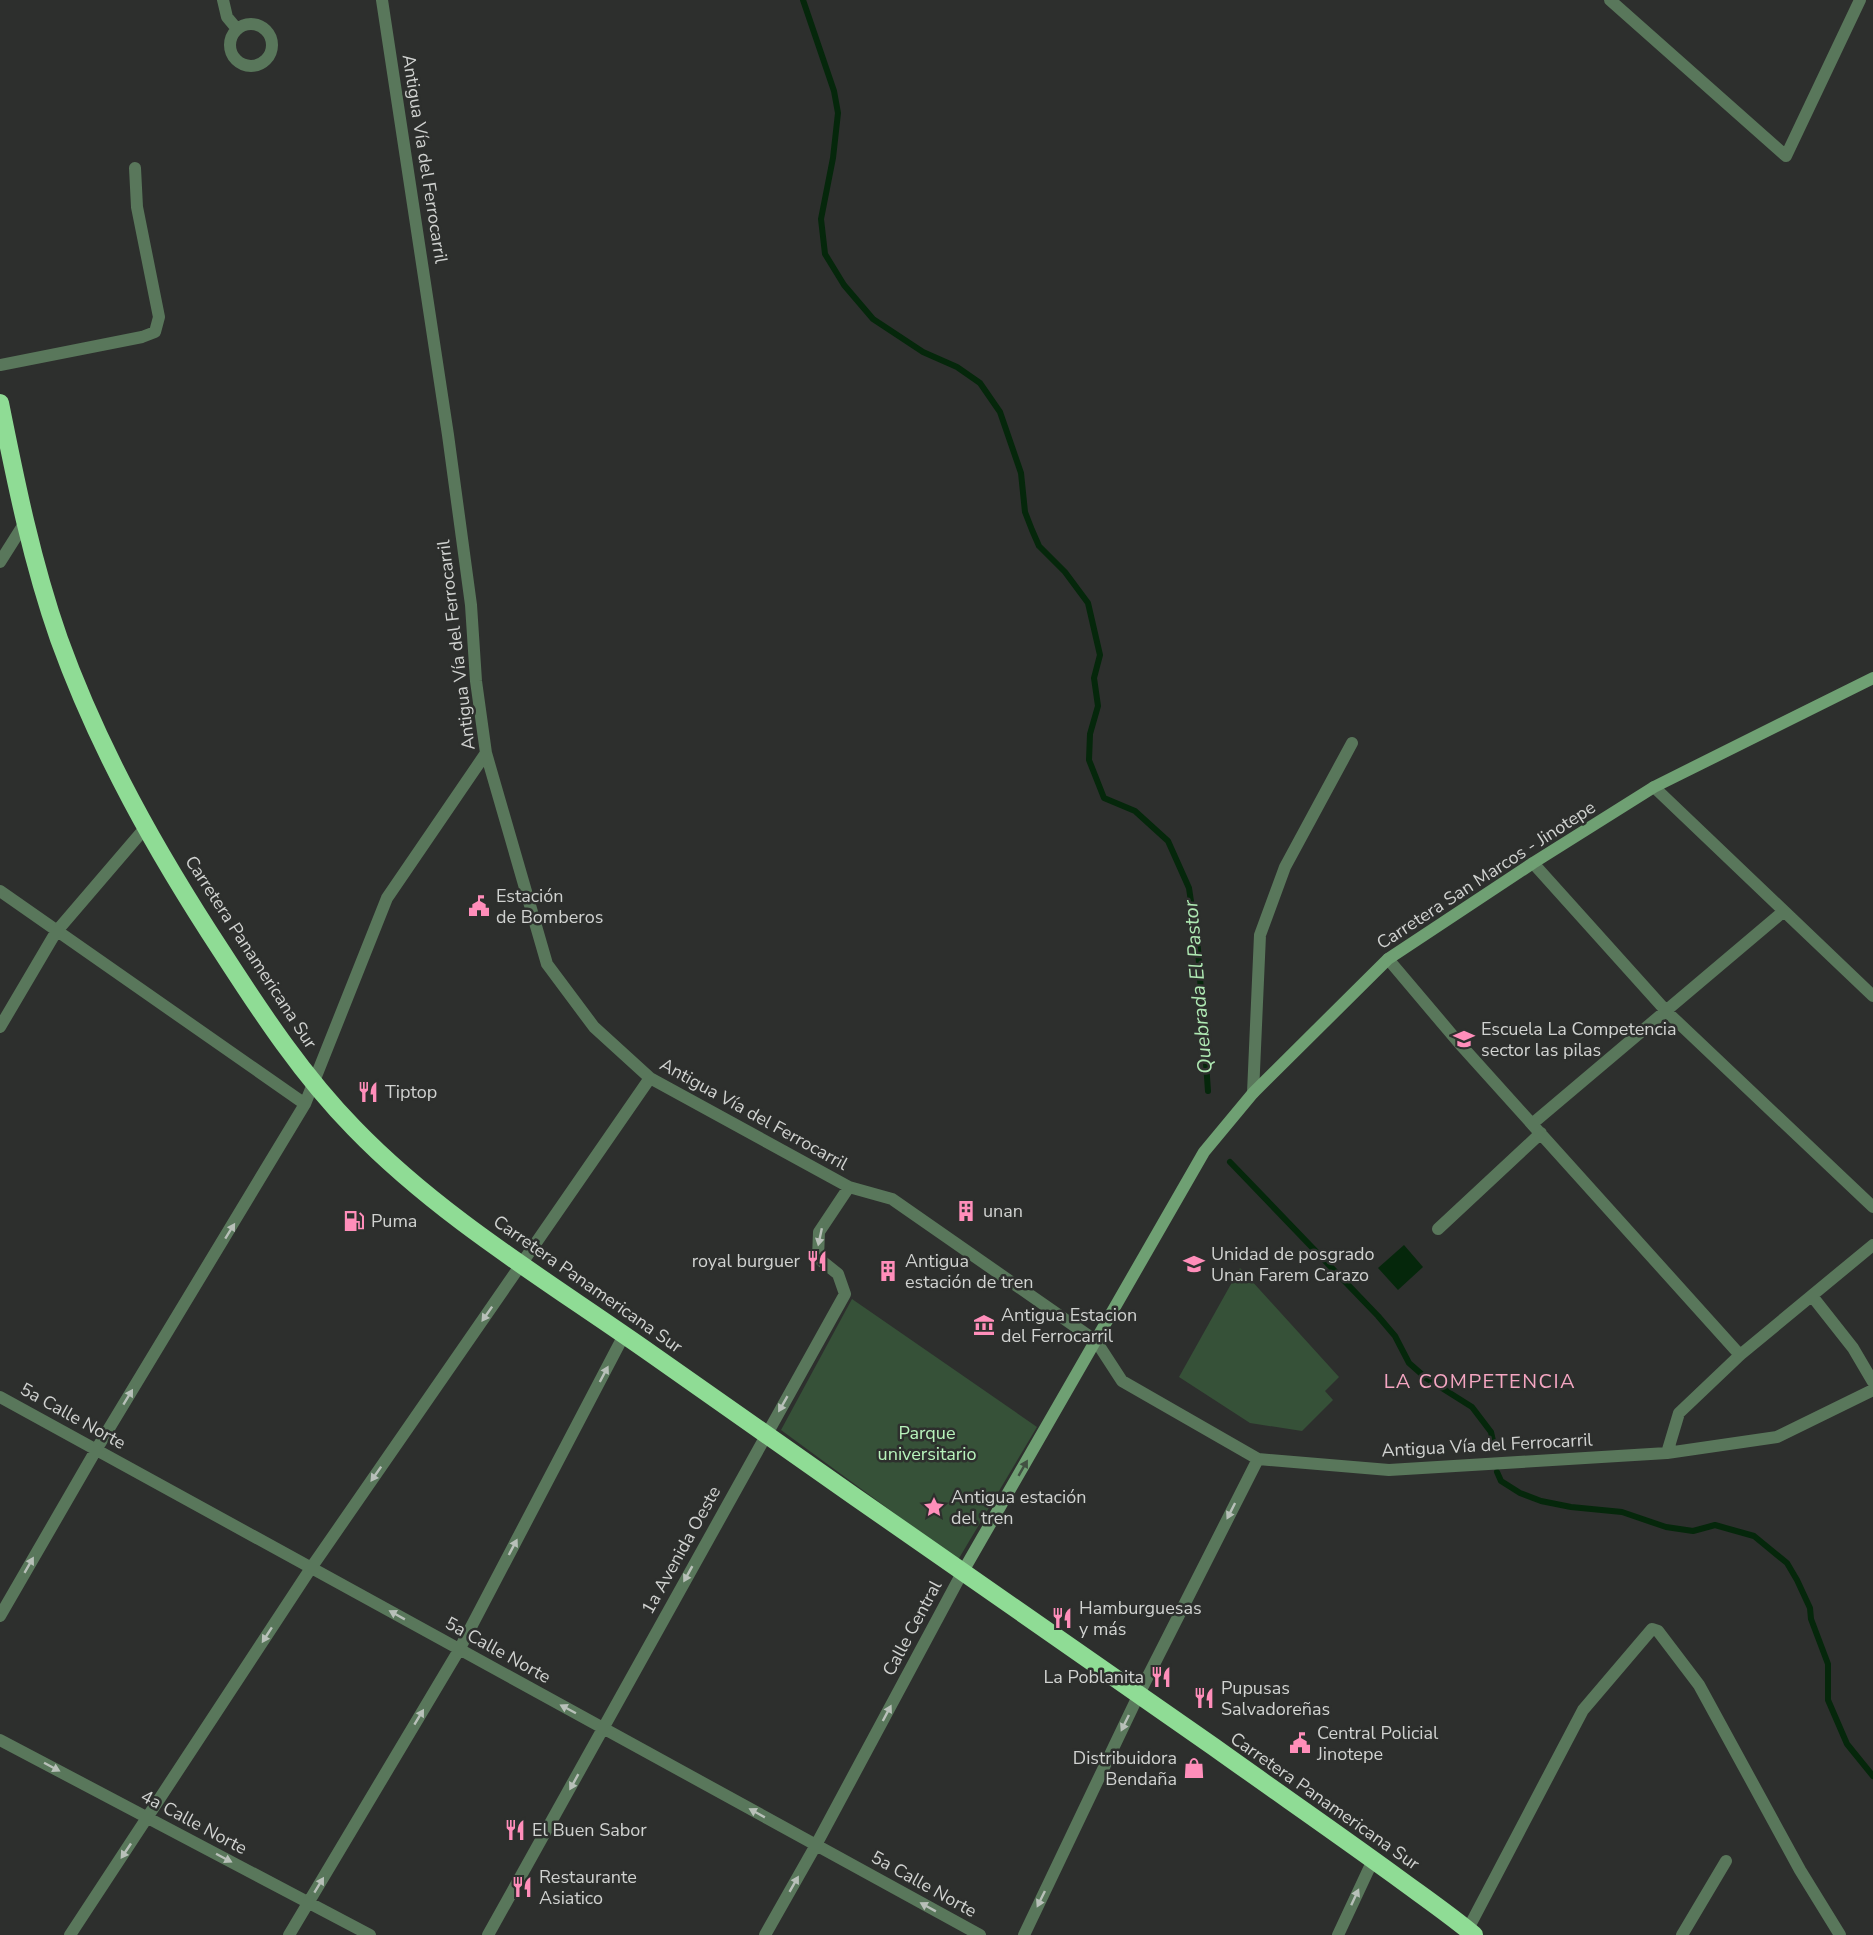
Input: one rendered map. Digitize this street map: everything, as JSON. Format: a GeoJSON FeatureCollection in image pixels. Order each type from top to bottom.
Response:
{"type":"FeatureCollection","features":[{"type":"Feature","properties":{"kind":"highway","name":"Carretera Panamericana Sur"},"geometry":{"type":"LineString","coordinates":[[0,404],[24,524],[59,638],[114,771],[260,1011],[313,1083],[354,1129],[410,1180],[521,1266],[624,1335],[962,1573],[1139,1694],[1471,1932]]}},
{"type":"Feature","properties":{"kind":"main road","name":"Carretera San Marcos - Jinotepe"},"geometry":{"type":"LineString","coordinates":[[1096,1341],[1204,1152],[1252,1093],[1388,959],[1533,863],[1654,787],[1873,678]]}},
{"type":"Feature","properties":{"kind":"main road","name":"Calle Central"},"geometry":{"type":"LineString","coordinates":[[962,1573],[1096,1341]]}},
{"type":"Feature","properties":{"kind":"street"},"geometry":{"type":"LineString","coordinates":[[223,0],[227,17],[237,29]]}},
{"type":"Feature","properties":{"kind":"street","name":"Antigua Vía del Ferrocarril"},"geometry":{"type":"LineString","coordinates":[[382,0],[451,458],[471,605],[476,681],[486,753],[546,964],[594,1027],[650,1078],[849,1187],[892,1199],[1096,1341],[1122,1380],[1258,1459],[1389,1470],[1667,1453],[1777,1437],[1873,1390]]}},
{"type":"Feature","properties":{"kind":"street"},"geometry":{"type":"LineString","coordinates":[[1610,0],[1786,156],[1860,0]]}},
{"type":"Feature","properties":{"kind":"street"},"geometry":{"type":"LineString","coordinates":[[0,365],[142,337],[155,332],[159,317],[137,207],[135,168]]}},
{"type":"Feature","properties":{"kind":"street"},"geometry":{"type":"LineString","coordinates":[[0,562],[24,524]]}},
{"type":"Feature","properties":{"kind":"street"},"geometry":{"type":"LineString","coordinates":[[1252,1093],[1260,935],[1285,867],[1352,743]]}},
{"type":"Feature","properties":{"kind":"street"},"geometry":{"type":"LineString","coordinates":[[0,1616],[96,1450],[304,1104],[387,898],[486,753]]}},
{"type":"Feature","properties":{"kind":"street"},"geometry":{"type":"LineString","coordinates":[[1654,787],[1873,996]]}},
{"type":"Feature","properties":{"kind":"street"},"geometry":{"type":"LineString","coordinates":[[0,1027],[56,932],[146,827]]}},
{"type":"Feature","properties":{"kind":"street"},"geometry":{"type":"LineString","coordinates":[[1533,863],[1667,1012],[1873,1207]]}},
{"type":"Feature","properties":{"kind":"street"},"geometry":{"type":"LineString","coordinates":[[0,891],[304,1104]]}},
{"type":"Feature","properties":{"kind":"street"},"geometry":{"type":"LineString","coordinates":[[1438,1229],[1537,1129],[1784,911]]}},
{"type":"Feature","properties":{"kind":"street"},"geometry":{"type":"LineString","coordinates":[[1388,959],[1459,1043],[1740,1355]]}},
{"type":"Feature","properties":{"kind":"street"},"geometry":{"type":"LineString","coordinates":[[70,1935],[311,1568],[650,1078]]}},
{"type":"Feature","properties":{"kind":"street","name":"1a Avenida Oeste"},"geometry":{"type":"LineString","coordinates":[[488,1935],[845,1294],[838,1274],[818,1258],[819,1232],[849,1187]]}},
{"type":"Feature","properties":{"kind":"street"},"geometry":{"type":"LineString","coordinates":[[1667,1453],[1679,1413],[1740,1355],[1873,1245]]}},
{"type":"Feature","properties":{"kind":"street"},"geometry":{"type":"LineString","coordinates":[[1812,1296],[1853,1348],[1873,1382]]}},
{"type":"Feature","properties":{"kind":"street"},"geometry":{"type":"LineString","coordinates":[[289,1935],[459,1650],[624,1335]]}},
{"type":"Feature","properties":{"kind":"street","name":"5a Calle Norte"},"geometry":{"type":"LineString","coordinates":[[0,1397],[980,1935]]}},
{"type":"Feature","properties":{"kind":"street"},"geometry":{"type":"LineString","coordinates":[[1024,1935],[1139,1694],[1258,1459]]}},
{"type":"Feature","properties":{"kind":"street","name":"Calle Central"},"geometry":{"type":"LineString","coordinates":[[765,1935],[962,1573]]}},
{"type":"Feature","properties":{"kind":"street"},"geometry":{"type":"LineString","coordinates":[[1471,1932],[1582,1710],[1652,1629],[1658,1631],[1699,1685],[1800,1870],[1840,1935]]}},
{"type":"Feature","properties":{"kind":"street","name":"4a Calle Norte"},"geometry":{"type":"LineString","coordinates":[[0,1740],[370,1935]]}},
{"type":"Feature","properties":{"kind":"street"},"geometry":{"type":"LineString","coordinates":[[1338,1935],[1373,1860]]}},
{"type":"Feature","properties":{"kind":"street"},"geometry":{"type":"LineString","coordinates":[[1682,1935],[1726,1861]]}},
{"type":"Feature","properties":{"kind":"green space"},"geometry":{"type":"Polygon","coordinates":[[[1240,1268],[1339,1377],[1325,1391],[1333,1400],[1302,1431],[1250,1423],[1179,1377],[1240,1268]]]}},
{"type":"Feature","properties":{"kind":"green space","name":"Parque universitario"},"geometry":{"type":"Polygon","coordinates":[[[852,1299],[1037,1427],[958,1560],[781,1430],[852,1299]]]}},
{"type":"Feature","properties":{"kind":"shaded area"},"geometry":{"type":"Polygon","coordinates":[[[1404,1245],[1423,1267],[1398,1290],[1378,1268],[1404,1245]]]}},
{"type":"Feature","properties":{"kind":"waterway","name":"Quebrada El Pastor"},"geometry":{"type":"LineString","coordinates":[[803,0],[834,91],[838,113],[833,158],[821,219],[825,254],[844,285],[873,319],[923,352],[957,367],[980,383],[1000,412],[1021,473],[1025,512],[1039,546],[1065,572],[1088,603],[1100,655],[1094,678],[1098,706],[1090,734],[1089,760],[1104,798],[1135,811],[1168,841],[1189,888],[1198,949],[1208,1091]]}},
{"type":"Feature","properties":{"kind":"waterway","name":"Quebrada El Pastor"},"geometry":{"type":"LineString","coordinates":[[1230,1162],[1378,1316],[1395,1336],[1409,1363],[1426,1378],[1472,1407],[1491,1432],[1493,1441]]}},
{"type":"Feature","properties":{"kind":"waterway","name":"Quebrada El Pastor"},"geometry":{"type":"LineString","coordinates":[[1497,1472],[1501,1481],[1520,1493],[1541,1501],[1571,1507],[1622,1512],[1666,1527],[1693,1531],[1715,1525],[1754,1536],[1787,1563],[1797,1580],[1810,1608],[1811,1619],[1828,1664],[1828,1700],[1847,1744],[1873,1776]]}},
{"type":"Feature","properties":{"kind":"place","name":"Estación de Bomberos"},"geometry":{"type":"Point","coordinates":[479,906]}},
{"type":"Feature","properties":{"kind":"place","name":"Escuela La Competencia sector las pilas"},"geometry":{"type":"Point","coordinates":[1464,1039]}},
{"type":"Feature","properties":{"kind":"place","name":"Tiptop"},"geometry":{"type":"Point","coordinates":[368,1092]}},
{"type":"Feature","properties":{"kind":"place","name":"unan"},"geometry":{"type":"Point","coordinates":[966,1211]}},
{"type":"Feature","properties":{"kind":"place","name":"Puma"},"geometry":{"type":"Point","coordinates":[354,1221]}},
{"type":"Feature","properties":{"kind":"place","name":"royal burguer"},"geometry":{"type":"Point","coordinates":[817,1261]}},
{"type":"Feature","properties":{"kind":"place","name":"Unidad de posgrado Unan Farem Carazo"},"geometry":{"type":"Point","coordinates":[1194,1264]}},
{"type":"Feature","properties":{"kind":"place","name":"Antigua estación de tren"},"geometry":{"type":"Point","coordinates":[888,1271]}},
{"type":"Feature","properties":{"kind":"place","name":"Antigua Estacion del Ferrocarril"},"geometry":{"type":"Point","coordinates":[984,1325]}},
{"type":"Feature","properties":{"kind":"place","name":"Antigua estación del tren"},"geometry":{"type":"Point","coordinates":[934,1507]}},
{"type":"Feature","properties":{"kind":"place","name":"Hamburguesas y más"},"geometry":{"type":"Point","coordinates":[1062,1618]}},
{"type":"Feature","properties":{"kind":"place","name":"La Poblanita"},"geometry":{"type":"Point","coordinates":[1161,1677]}},
{"type":"Feature","properties":{"kind":"place","name":"Pupusas Salvadoreñas"},"geometry":{"type":"Point","coordinates":[1204,1698]}},
{"type":"Feature","properties":{"kind":"place","name":"Central Policial Jinotepe"},"geometry":{"type":"Point","coordinates":[1300,1743]}},
{"type":"Feature","properties":{"kind":"place","name":"Distribuidora Bendaña"},"geometry":{"type":"Point","coordinates":[1194,1768]}},
{"type":"Feature","properties":{"kind":"place","name":"El Buen Sabor"},"geometry":{"type":"Point","coordinates":[515,1830]}},
{"type":"Feature","properties":{"kind":"place","name":"Restaurante Asiatico"},"geometry":{"type":"Point","coordinates":[522,1887]}},
{"type":"Feature","properties":{"kind":"district","name":"LA COMPETENCIA"},"geometry":{"type":"Point","coordinates":[1480,1381]}}]}
